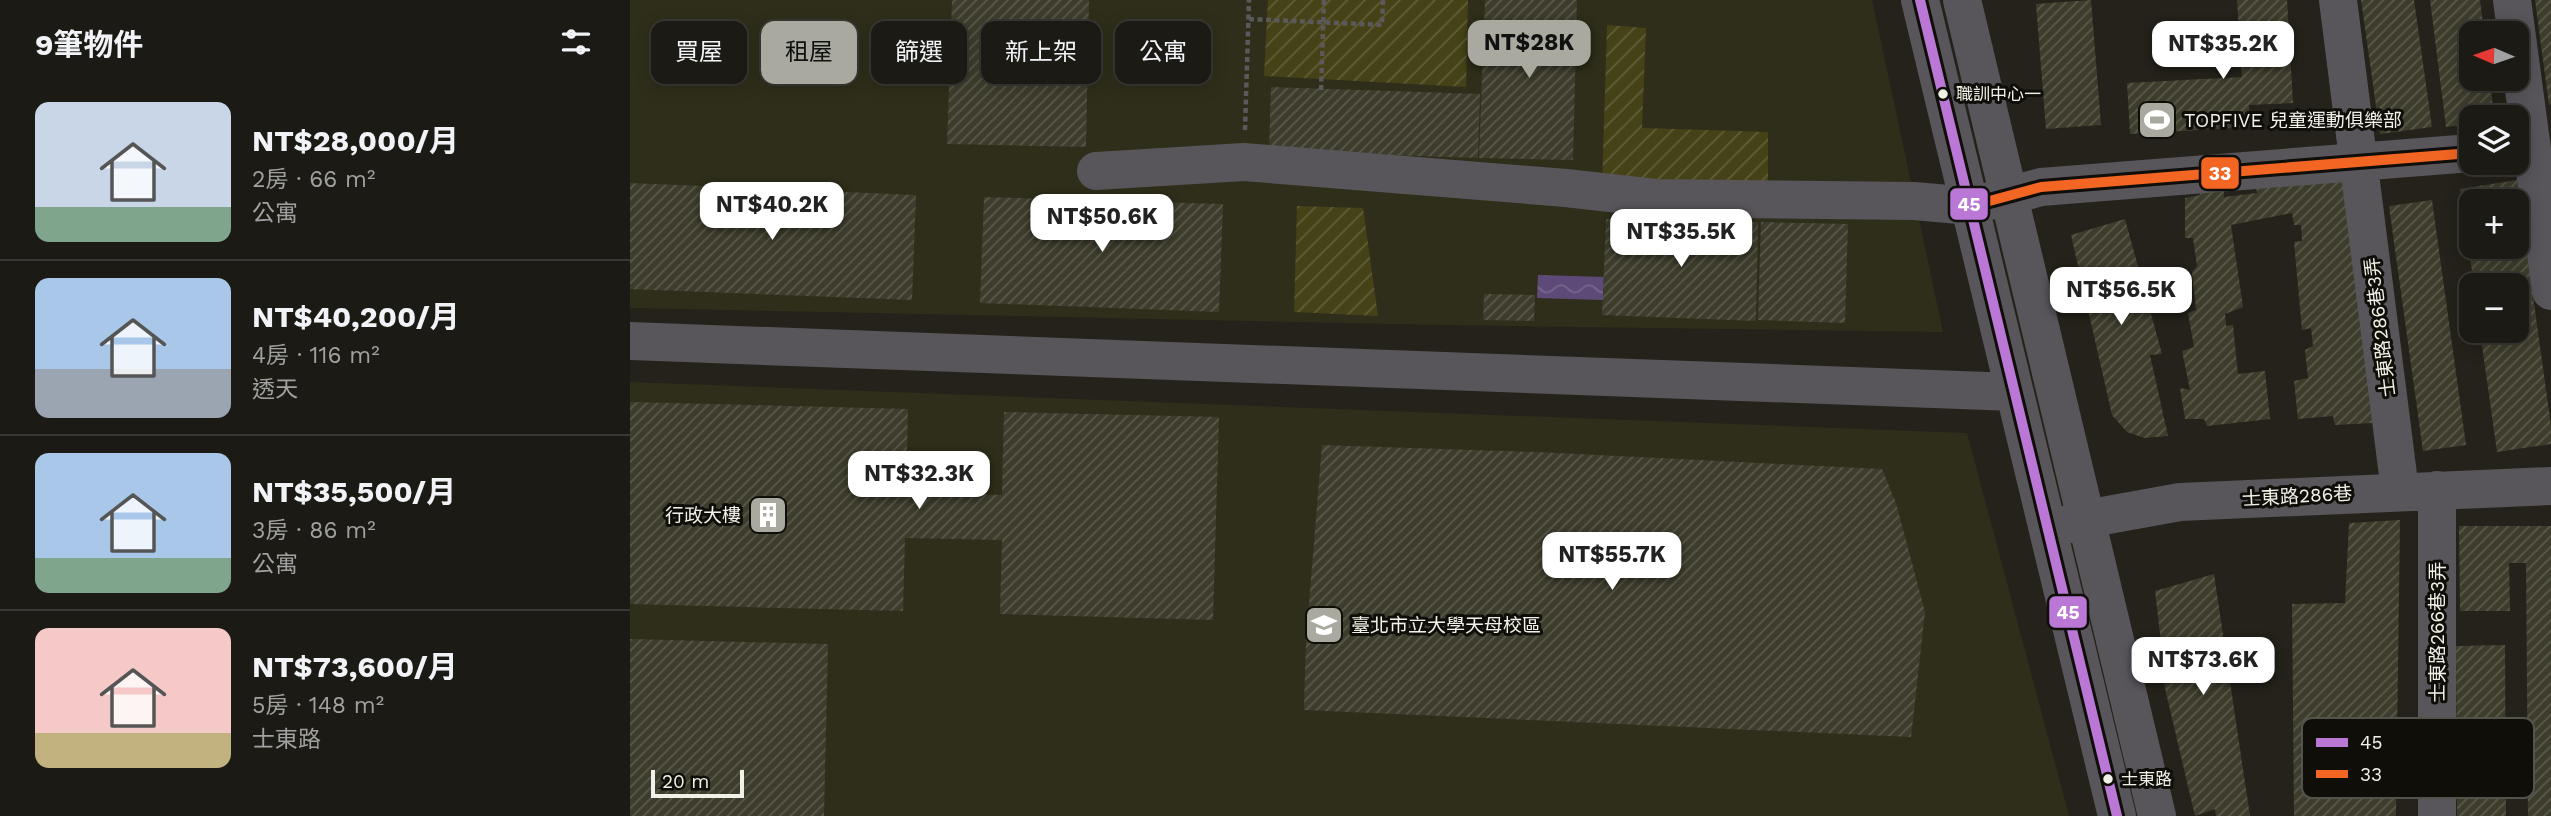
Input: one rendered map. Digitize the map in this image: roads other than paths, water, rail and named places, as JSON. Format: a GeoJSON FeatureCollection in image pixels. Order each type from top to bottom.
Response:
{"type":"FeatureCollection","features":[{"type":"Feature","properties":{"kind":"street"},"geometry":{"type":"LineString","coordinates":[[1920,0],[2117,816]]}},
{"type":"Feature","properties":{"kind":"street"},"geometry":{"type":"LineString","coordinates":[[1962,0],[2157,816]]}},
{"type":"Feature","properties":{"kind":"street","name":"士東路286巷3弄"},"geometry":{"type":"LineString","coordinates":[[2338,0],[2400,491]]}},
{"type":"Feature","properties":{"kind":"street"},"geometry":{"type":"LineString","coordinates":[[2512,0],[2551,291]]}},
{"type":"Feature","properties":{"kind":"street"},"geometry":{"type":"LineString","coordinates":[[1097,171],[1244,162],[1566,188],[1656,198],[1913,201],[1971,206],[2040,187],[2459,154]]}},
{"type":"Feature","properties":{"kind":"street"},"geometry":{"type":"LineString","coordinates":[[630,341],[2014,392]]}},
{"type":"Feature","properties":{"kind":"street","name":"士東路286巷"},"geometry":{"type":"LineString","coordinates":[[2046,530],[2086,519],[2180,502],[2551,486]]}},
{"type":"Feature","properties":{"kind":"street","name":"士東路266巷3弄"},"geometry":{"type":"LineString","coordinates":[[2437,490],[2437,718]]}},
{"type":"Feature","properties":{"kind":"street","name":"士東路266巷3弄"},"geometry":{"type":"LineString","coordinates":[[2437,798],[2437,816]]}},
{"type":"Feature","properties":{"kind":"water"},"geometry":{"type":"Polygon","coordinates":[[[1538,275],[1604,277],[1603,300],[1537,298],[1538,275]]]}},
{"type":"Feature","properties":{"kind":"place","name":"職訓中心一"},"geometry":{"type":"Point","coordinates":[1943,94]}},
{"type":"Feature","properties":{"kind":"place","name":"TOPFIVE 兒童運動俱樂部"},"geometry":{"type":"Point","coordinates":[2157,120]}},
{"type":"Feature","properties":{"kind":"place","name":"行政大樓"},"geometry":{"type":"Point","coordinates":[768,515]}},
{"type":"Feature","properties":{"kind":"place","name":"臺北市立大學天母校區"},"geometry":{"type":"Point","coordinates":[1324,625]}},
{"type":"Feature","properties":{"kind":"place","name":"士東路"},"geometry":{"type":"Point","coordinates":[2108,779]}}]}
